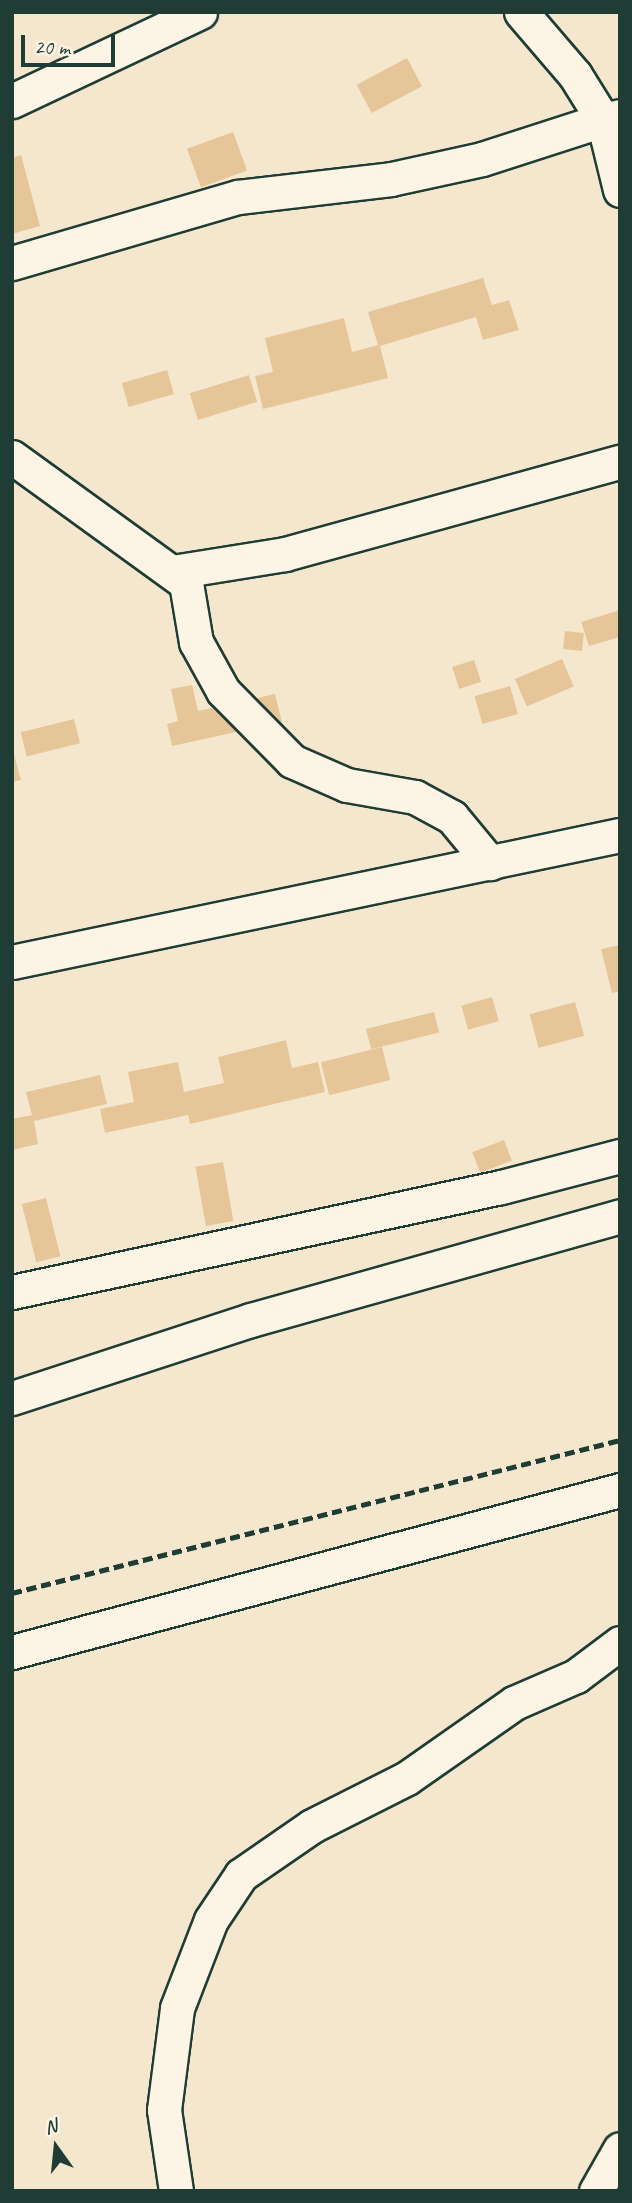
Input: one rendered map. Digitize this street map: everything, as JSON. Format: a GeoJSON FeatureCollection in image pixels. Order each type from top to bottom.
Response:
{"type":"FeatureCollection","features":[{"type":"Feature","properties":{"kind":"street"},"geometry":{"type":"LineString","coordinates":[[12,101],[200,12]]}},
{"type":"Feature","properties":{"kind":"street"},"geometry":{"type":"LineString","coordinates":[[521,12],[611,118],[620,190]]}},
{"type":"Feature","properties":{"kind":"street"},"geometry":{"type":"LineString","coordinates":[[12,263],[239,197],[391,179],[482,159],[611,118]]}},
{"type":"Feature","properties":{"kind":"street"},"geometry":{"type":"LineString","coordinates":[[12,457],[186,583],[196,642],[223,691],[292,761],[347,785],[415,797],[452,817],[490,863]]}},
{"type":"Feature","properties":{"kind":"street"},"geometry":{"type":"LineString","coordinates":[[173,572],[285,554],[620,462]]}},
{"type":"Feature","properties":{"kind":"street"},"geometry":{"type":"LineString","coordinates":[[12,962],[620,835]]}},
{"type":"Feature","properties":{"kind":"street"},"geometry":{"type":"LineString","coordinates":[[12,1292],[501,1186],[620,1156]]}},
{"type":"Feature","properties":{"kind":"street"},"geometry":{"type":"LineString","coordinates":[[12,1398],[251,1320],[620,1216]]}},
{"type":"Feature","properties":{"kind":"street"},"geometry":{"type":"LineString","coordinates":[[12,1652],[620,1490]]}},
{"type":"Feature","properties":{"kind":"street"},"geometry":{"type":"LineString","coordinates":[[176,2191],[164,2110],[177,2008],[211,1920],[241,1875],[312,1826],[407,1778],[513,1703],[576,1676],[620,1643]]}},
{"type":"Feature","properties":{"kind":"street"},"geometry":{"type":"LineString","coordinates":[[596,2191],[620,2149]]}},
{"type":"Feature","properties":{"kind":"building"},"geometry":{"type":"Polygon","coordinates":[[[407,58],[422,86],[372,113],[357,85],[407,58]]]}},
{"type":"Feature","properties":{"kind":"building"},"geometry":{"type":"Polygon","coordinates":[[[233,132],[247,171],[201,187],[187,149],[233,132]]]}},
{"type":"Feature","properties":{"kind":"building"},"geometry":{"type":"Polygon","coordinates":[[[21,155],[40,226],[12,234],[12,158],[21,155]]]}},
{"type":"Feature","properties":{"kind":"building"},"geometry":{"type":"Polygon","coordinates":[[[483,278],[492,305],[509,300],[519,330],[483,340],[476,317],[380,346],[388,378],[263,409],[255,376],[273,372],[265,338],[344,318],[352,352],[378,345],[368,312],[483,278]]]}},
{"type":"Feature","properties":{"kind":"building"},"geometry":{"type":"Polygon","coordinates":[[[167,370],[174,394],[129,407],[122,383],[167,370]]]}},
{"type":"Feature","properties":{"kind":"building"},"geometry":{"type":"Polygon","coordinates":[[[249,375],[257,402],[198,420],[190,393],[249,375]]]}},
{"type":"Feature","properties":{"kind":"building"},"geometry":{"type":"Polygon","coordinates":[[[620,610],[620,637],[589,646],[581,622],[620,610]]]}},
{"type":"Feature","properties":{"kind":"building"},"geometry":{"type":"Polygon","coordinates":[[[565,631],[584,633],[582,651],[563,649],[565,631]]]}},
{"type":"Feature","properties":{"kind":"building"},"geometry":{"type":"Polygon","coordinates":[[[562,659],[574,687],[527,707],[515,679],[562,659]]]}},
{"type":"Feature","properties":{"kind":"building"},"geometry":{"type":"Polygon","coordinates":[[[474,660],[481,682],[459,689],[452,667],[474,660]]]}},
{"type":"Feature","properties":{"kind":"building"},"geometry":{"type":"Polygon","coordinates":[[[192,685],[198,711],[275,694],[282,722],[172,746],[167,724],[178,721],[171,689],[192,685]]]}},
{"type":"Feature","properties":{"kind":"building"},"geometry":{"type":"Polygon","coordinates":[[[510,686],[518,714],[482,724],[474,696],[510,686]]]}},
{"type":"Feature","properties":{"kind":"building"},"geometry":{"type":"Polygon","coordinates":[[[74,719],[80,743],[27,757],[21,732],[74,719]]]}},
{"type":"Feature","properties":{"kind":"building"},"geometry":{"type":"Polygon","coordinates":[[[12,747],[21,780],[12,782],[12,747]]]}},
{"type":"Feature","properties":{"kind":"building"},"geometry":{"type":"Polygon","coordinates":[[[620,945],[620,991],[612,993],[601,949],[620,945]]]}},
{"type":"Feature","properties":{"kind":"building"},"geometry":{"type":"Polygon","coordinates":[[[492,997],[499,1021],[468,1030],[461,1006],[492,997]]]}},
{"type":"Feature","properties":{"kind":"building"},"geometry":{"type":"Polygon","coordinates":[[[575,1002],[584,1036],[539,1048],[530,1014],[575,1002]]]}},
{"type":"Feature","properties":{"kind":"building"},"geometry":{"type":"Polygon","coordinates":[[[434,1012],[439,1032],[371,1049],[366,1029],[434,1012]]]}},
{"type":"Feature","properties":{"kind":"building"},"geometry":{"type":"Polygon","coordinates":[[[286,1040],[292,1068],[318,1062],[325,1092],[190,1124],[188,1115],[105,1133],[100,1109],[134,1102],[128,1072],[178,1062],[184,1092],[224,1083],[218,1057],[286,1040]]]}},
{"type":"Feature","properties":{"kind":"building"},"geometry":{"type":"Polygon","coordinates":[[[382,1047],[390,1080],[329,1095],[321,1062],[382,1047]]]}},
{"type":"Feature","properties":{"kind":"building"},"geometry":{"type":"Polygon","coordinates":[[[100,1075],[107,1104],[34,1121],[38,1144],[12,1150],[12,1119],[32,1115],[26,1092],[100,1075]]]}},
{"type":"Feature","properties":{"kind":"building"},"geometry":{"type":"Polygon","coordinates":[[[504,1140],[512,1161],[480,1173],[472,1152],[504,1140]]]}},
{"type":"Feature","properties":{"kind":"building"},"geometry":{"type":"Polygon","coordinates":[[[223,1162],[233,1221],[206,1226],[195,1167],[223,1162]]]}},
{"type":"Feature","properties":{"kind":"building"},"geometry":{"type":"Polygon","coordinates":[[[46,1198],[61,1256],[36,1262],[22,1204],[46,1198]]]}},
{"type":"Feature","properties":{"kind":"railway"},"geometry":{"type":"LineString","coordinates":[[12,1593],[620,1440]]}}]}
